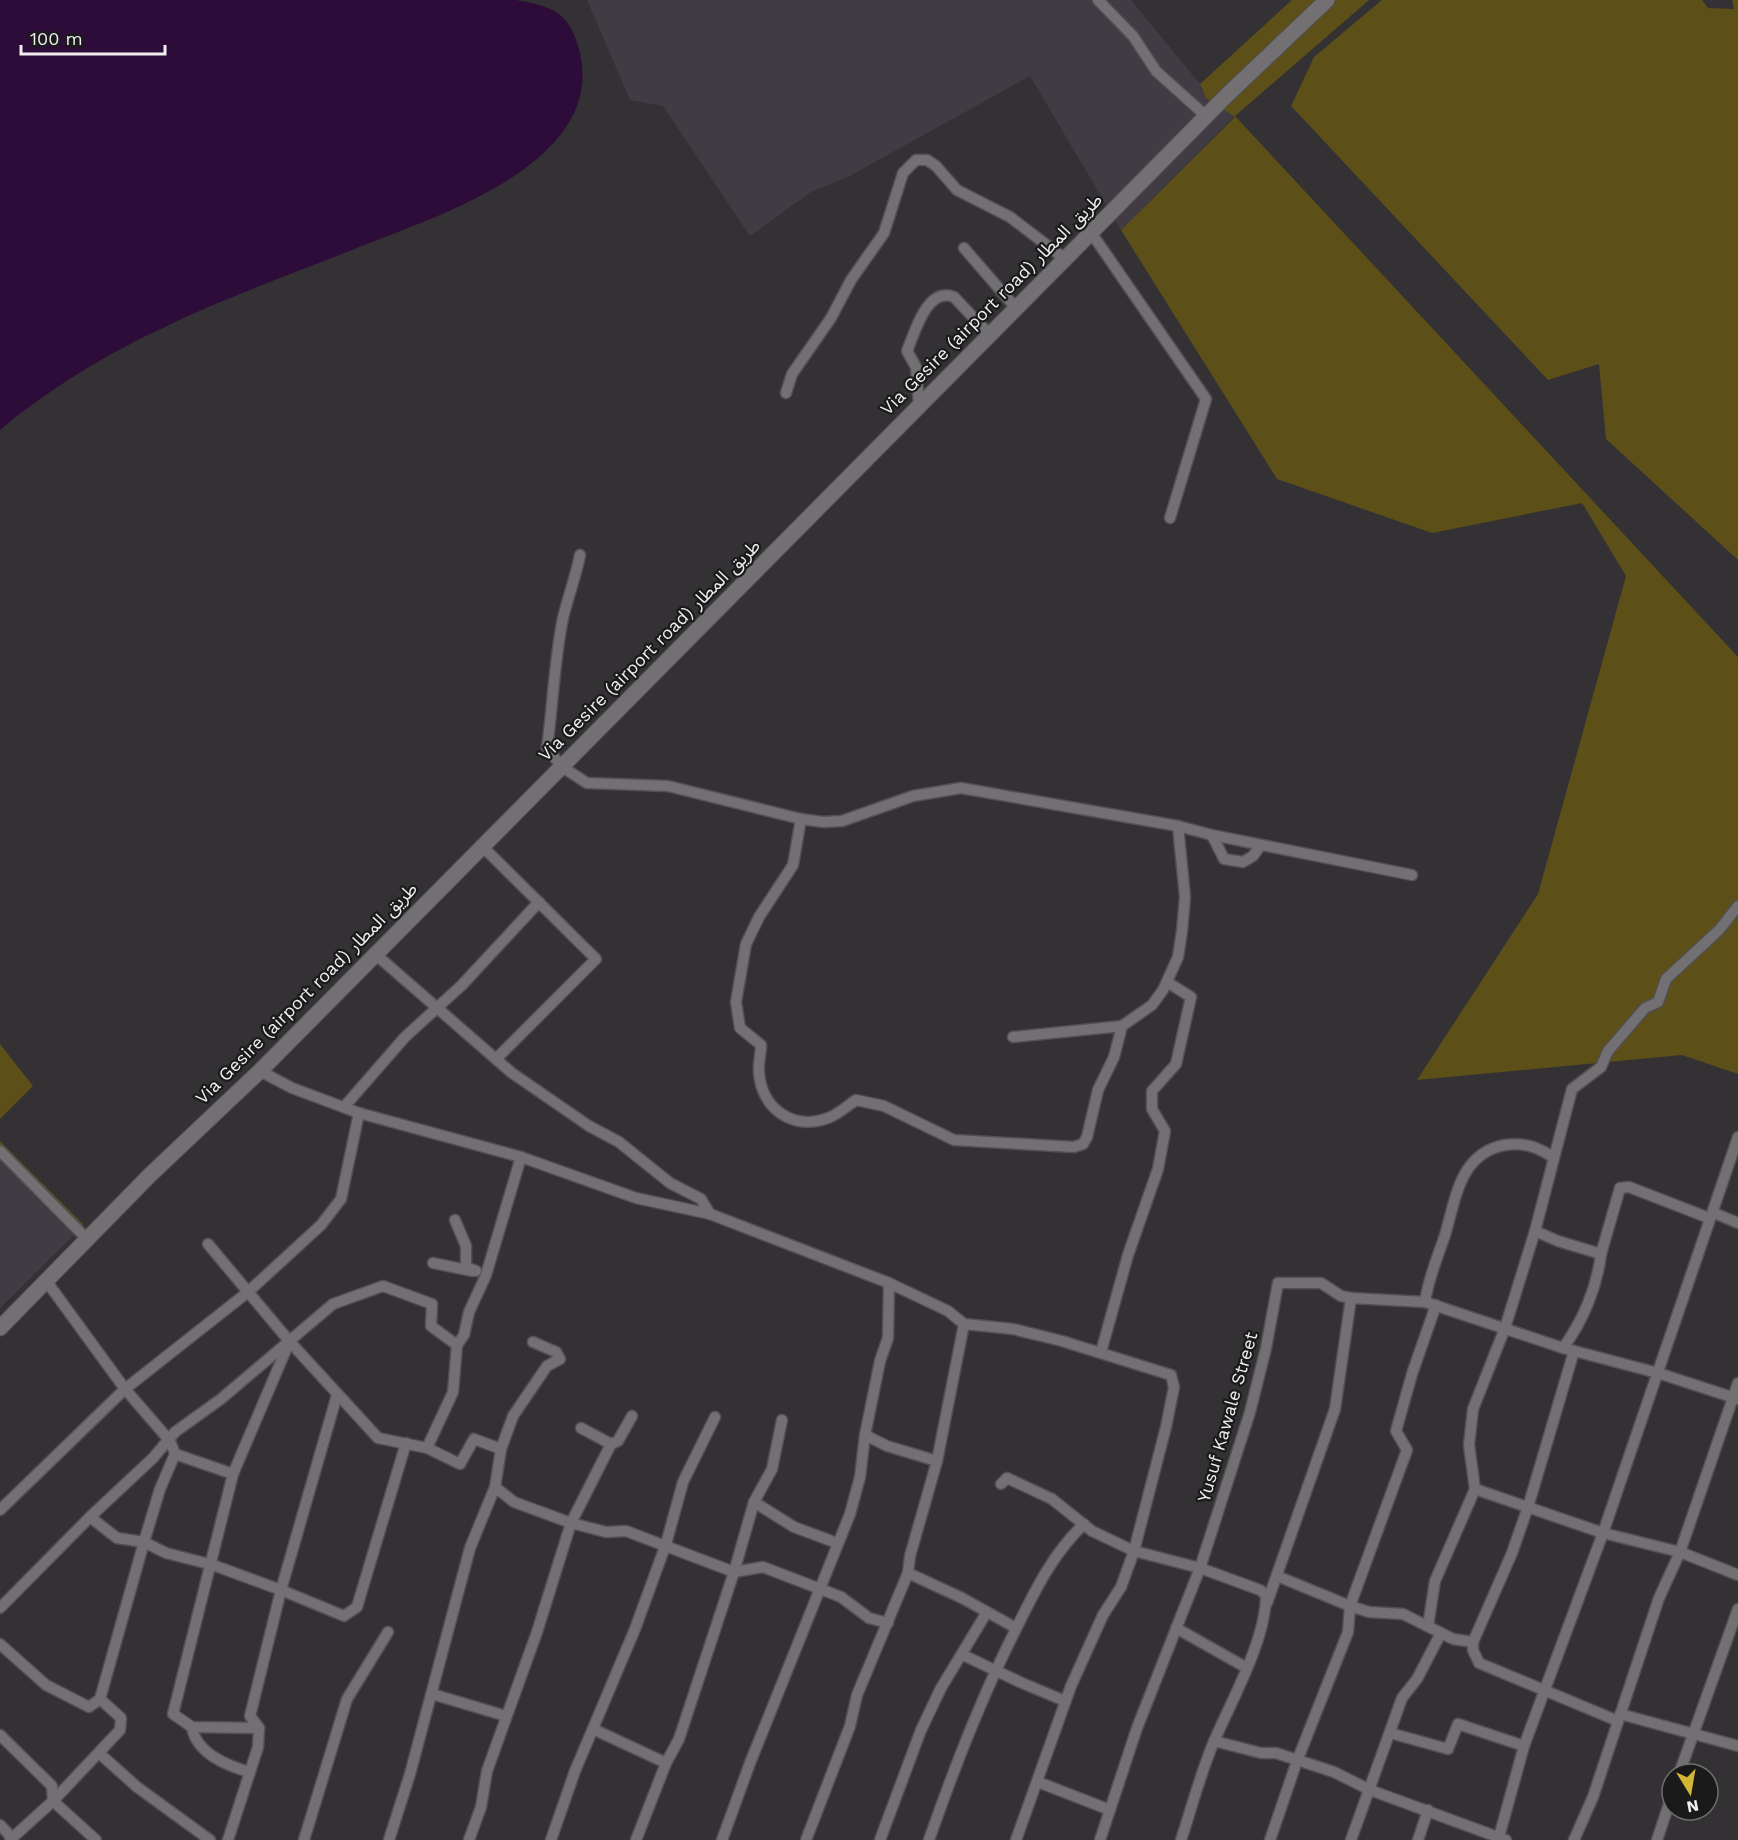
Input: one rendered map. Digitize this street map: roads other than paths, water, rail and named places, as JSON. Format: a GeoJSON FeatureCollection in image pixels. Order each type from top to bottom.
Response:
{"type":"FeatureCollection","features":[{"type":"Feature","properties":{"kind":"main road","name":"Via Gesire (airport road) طريق المطار"},"geometry":{"type":"LineString","coordinates":[[0,1328],[150,1175],[260,1071],[481,845],[562,767],[990,335],[1090,231],[1327,0]]}},
{"type":"Feature","properties":{"kind":"street"},"geometry":{"type":"LineString","coordinates":[[1098,0],[1146,51],[1156,71],[1206,116]]}},
{"type":"Feature","properties":{"kind":"street"},"geometry":{"type":"LineString","coordinates":[[786,393],[792,374],[831,318],[851,280],[884,233],[903,173],[916,160],[927,160],[936,166],[957,190],[971,200],[999,210],[1065,259]]}},
{"type":"Feature","properties":{"kind":"street"},"geometry":{"type":"LineString","coordinates":[[1090,231],[1206,399],[1170,518]]}},
{"type":"Feature","properties":{"kind":"street"},"geometry":{"type":"LineString","coordinates":[[964,248],[1015,307]]}},
{"type":"Feature","properties":{"kind":"street"},"geometry":{"type":"LineString","coordinates":[[919,405],[916,367],[907,351],[931,302],[939,295],[947,294],[954,297],[990,335]]}},
{"type":"Feature","properties":{"kind":"street"},"geometry":{"type":"LineString","coordinates":[[580,555],[564,616],[551,695],[552,714],[547,748],[562,767],[587,783],[668,786],[801,819],[823,822],[842,821],[913,796],[961,788],[1179,826],[1212,835],[1412,875]]}},
{"type":"Feature","properties":{"kind":"street"},"geometry":{"type":"LineString","coordinates":[[801,819],[792,865],[759,917],[746,944],[736,1002],[740,1028],[761,1045],[759,1072],[766,1098],[778,1114],[792,1120],[807,1122],[827,1118],[856,1100],[884,1106],[954,1140],[1074,1148],[1083,1144],[1087,1137],[1098,1090],[1114,1057],[1122,1026]]}},
{"type":"Feature","properties":{"kind":"street"},"geometry":{"type":"LineString","coordinates":[[1012,1037],[1122,1026],[1152,1005],[1167,982],[1178,957],[1185,897],[1179,826]]}},
{"type":"Feature","properties":{"kind":"street"},"geometry":{"type":"LineString","coordinates":[[1212,835],[1224,859],[1243,862],[1253,856],[1261,845]]}},
{"type":"Feature","properties":{"kind":"street"},"geometry":{"type":"LineString","coordinates":[[481,845],[596,959],[496,1059]]}},
{"type":"Feature","properties":{"kind":"street"},"geometry":{"type":"LineString","coordinates":[[344,1107],[405,1037],[437,1008],[539,902]]}},
{"type":"Feature","properties":{"kind":"street"},"geometry":{"type":"LineString","coordinates":[[1428,1626],[1436,1581],[1475,1489],[1469,1445],[1473,1409],[1482,1382],[1506,1328],[1535,1232],[1572,1089],[1601,1067],[1608,1052],[1645,1008],[1658,1002],[1666,980],[1719,930],[1738,906]]}},
{"type":"Feature","properties":{"kind":"street"},"geometry":{"type":"LineString","coordinates":[[374,953],[496,1059],[579,1119],[619,1142],[670,1183],[701,1199],[710,1214]]}},
{"type":"Feature","properties":{"kind":"street"},"geometry":{"type":"LineString","coordinates":[[1101,1352],[1128,1255],[1158,1169],[1165,1131],[1152,1109],[1152,1092],[1176,1064],[1191,997],[1167,982]]}},
{"type":"Feature","properties":{"kind":"street"},"geometry":{"type":"LineString","coordinates":[[260,1071],[292,1088],[359,1113],[521,1157],[636,1198],[710,1214],[890,1284],[948,1311],[964,1324],[1013,1329],[1101,1352],[1171,1375],[1174,1380],[1166,1427],[1134,1551],[1120,1587],[1103,1615],[1065,1701],[1017,1840]]}},
{"type":"Feature","properties":{"kind":"street"},"geometry":{"type":"LineString","coordinates":[[2,1506],[125,1389],[248,1292],[321,1225],[341,1199],[359,1113]]}},
{"type":"Feature","properties":{"kind":"street"},"geometry":{"type":"LineString","coordinates":[[1214,1742],[1276,1753],[1334,1772],[1370,1790],[1428,1810],[1485,1836],[1502,1838],[1524,1746],[1603,1533],[1712,1216],[1727,1163],[1738,1137]]}},
{"type":"Feature","properties":{"kind":"street"},"geometry":{"type":"LineString","coordinates":[[1270,1840],[1297,1761],[1348,1632],[1350,1606],[1407,1450],[1396,1431],[1430,1303],[1454,1197],[1466,1170],[1479,1155],[1494,1147],[1524,1144],[1540,1148],[1553,1157]]}},
{"type":"Feature","properties":{"kind":"street"},"geometry":{"type":"LineString","coordinates":[[0,1151],[87,1239]]}},
{"type":"Feature","properties":{"kind":"street"},"geometry":{"type":"LineString","coordinates":[[427,1448],[453,1392],[456,1344],[464,1335],[481,1273],[521,1157]]}},
{"type":"Feature","properties":{"kind":"street"},"geometry":{"type":"LineString","coordinates":[[1563,1348],[1575,1331],[1589,1302],[1600,1254],[1620,1188],[1629,1187],[1738,1223]]}},
{"type":"Feature","properties":{"kind":"street"},"geometry":{"type":"LineString","coordinates":[[455,1220],[466,1246],[466,1267],[481,1273]]}},
{"type":"Feature","properties":{"kind":"street"},"geometry":{"type":"LineString","coordinates":[[1535,1232],[1600,1254]]}},
{"type":"Feature","properties":{"kind":"street"},"geometry":{"type":"LineString","coordinates":[[208,1244],[290,1342],[378,1438],[427,1448],[460,1464],[474,1439],[501,1449]]}},
{"type":"Feature","properties":{"kind":"street"},"geometry":{"type":"LineString","coordinates":[[433,1263],[481,1273]]}},
{"type":"Feature","properties":{"kind":"street"},"geometry":{"type":"LineString","coordinates":[[0,1644],[29,1672],[66,1696],[88,1707],[100,1699],[160,1489],[175,1454],[170,1441],[125,1389],[47,1282]]}},
{"type":"Feature","properties":{"kind":"street","name":"Yusuf Kawale Street"},"geometry":{"type":"LineString","coordinates":[[1100,1840],[1137,1728],[1200,1568],[1250,1412],[1266,1348],[1278,1283],[1321,1282],[1341,1296],[1430,1303],[1563,1348],[1658,1373],[1736,1398]]}},
{"type":"Feature","properties":{"kind":"street"},"geometry":{"type":"LineString","coordinates":[[722,1840],[750,1763],[850,1514],[860,1477],[865,1435],[888,1338],[890,1284]]}},
{"type":"Feature","properties":{"kind":"street"},"geometry":{"type":"LineString","coordinates":[[0,1608],[90,1516],[170,1441],[175,1432],[221,1400],[333,1304],[383,1286],[432,1304],[431,1326],[456,1344]]}},
{"type":"Feature","properties":{"kind":"street"},"geometry":{"type":"LineString","coordinates":[[1180,1840],[1214,1742],[1247,1668],[1266,1606],[1335,1409],[1352,1298]]}},
{"type":"Feature","properties":{"kind":"street"},"geometry":{"type":"LineString","coordinates":[[806,1840],[850,1726],[857,1695],[908,1573],[910,1556],[937,1461],[964,1324]]}},
{"type":"Feature","properties":{"kind":"street"},"geometry":{"type":"LineString","coordinates":[[259,1728],[192,1727],[173,1714],[213,1565],[233,1474],[290,1342]]}},
{"type":"Feature","properties":{"kind":"street"},"geometry":{"type":"LineString","coordinates":[[389,1840],[432,1694],[470,1548],[495,1487],[501,1449],[513,1416],[548,1366],[560,1359],[556,1352],[533,1342]]}},
{"type":"Feature","properties":{"kind":"street"},"geometry":{"type":"LineString","coordinates":[[1574,1351],[1528,1507],[1512,1553],[1473,1642],[1473,1650],[1479,1663],[1513,1675],[1543,1692],[1619,1718],[1693,1732],[1738,1746]]}},
{"type":"Feature","properties":{"kind":"street"},"geometry":{"type":"LineString","coordinates":[[1574,1840],[1593,1797],[1659,1598],[1680,1552],[1736,1398],[1738,1383]]}},
{"type":"Feature","properties":{"kind":"street"},"geometry":{"type":"LineString","coordinates":[[228,1840],[258,1748],[259,1728],[250,1716],[294,1538],[337,1395]]}},
{"type":"Feature","properties":{"kind":"street"},"geometry":{"type":"LineString","coordinates":[[581,1428],[611,1444],[618,1442],[632,1416]]}},
{"type":"Feature","properties":{"kind":"street"},"geometry":{"type":"LineString","coordinates":[[551,1840],[666,1545],[683,1482],[715,1417]]}},
{"type":"Feature","properties":{"kind":"street"},"geometry":{"type":"LineString","coordinates":[[636,1840],[666,1763],[679,1739],[734,1572],[754,1502],[772,1469],[782,1420]]}},
{"type":"Feature","properties":{"kind":"street"},"geometry":{"type":"LineString","coordinates":[[865,1435],[887,1446],[937,1461]]}},
{"type":"Feature","properties":{"kind":"street"},"geometry":{"type":"LineString","coordinates":[[90,1516],[117,1538],[144,1542],[166,1553],[213,1565],[344,1616],[357,1607],[406,1443]]}},
{"type":"Feature","properties":{"kind":"street"},"geometry":{"type":"LineString","coordinates":[[469,1840],[481,1806],[487,1772],[537,1632],[571,1523],[611,1444]]}},
{"type":"Feature","properties":{"kind":"street"},"geometry":{"type":"LineString","coordinates":[[175,1454],[233,1474]]}},
{"type":"Feature","properties":{"kind":"street"},"geometry":{"type":"LineString","coordinates":[[1001,1484],[1007,1478],[1052,1499],[1092,1531],[1134,1551],[1200,1568],[1260,1590],[1266,1595],[1266,1606]]}},
{"type":"Feature","properties":{"kind":"street"},"geometry":{"type":"LineString","coordinates":[[495,1487],[514,1502],[571,1523],[606,1532],[626,1531],[734,1572],[764,1567],[841,1598],[869,1618],[888,1623]]}},
{"type":"Feature","properties":{"kind":"street"},"geometry":{"type":"LineString","coordinates":[[1475,1489],[1603,1533],[1680,1552],[1738,1575]]}},
{"type":"Feature","properties":{"kind":"street"},"geometry":{"type":"LineString","coordinates":[[754,1502],[794,1527],[837,1543]]}},
{"type":"Feature","properties":{"kind":"street"},"geometry":{"type":"LineString","coordinates":[[929,1840],[950,1781],[1016,1628],[1042,1575],[1072,1535],[1084,1524]]}},
{"type":"Feature","properties":{"kind":"street"},"geometry":{"type":"LineString","coordinates":[[908,1573],[1016,1628]]}},
{"type":"Feature","properties":{"kind":"street"},"geometry":{"type":"LineString","coordinates":[[1277,1576],[1350,1606],[1369,1612],[1403,1614],[1453,1639],[1473,1642]]}},
{"type":"Feature","properties":{"kind":"street"},"geometry":{"type":"LineString","coordinates":[[1683,1762],[1738,1609]]}},
{"type":"Feature","properties":{"kind":"street"},"geometry":{"type":"LineString","coordinates":[[880,1840],[921,1730],[941,1688],[987,1612]]}},
{"type":"Feature","properties":{"kind":"street"},"geometry":{"type":"LineString","coordinates":[[1176,1628],[1247,1668]]}},
{"type":"Feature","properties":{"kind":"street"},"geometry":{"type":"LineString","coordinates":[[304,1840],[347,1699],[388,1632]]}},
{"type":"Feature","properties":{"kind":"street"},"geometry":{"type":"LineString","coordinates":[[1351,1840],[1402,1698],[1417,1679],[1441,1632]]}},
{"type":"Feature","properties":{"kind":"street"},"geometry":{"type":"LineString","coordinates":[[963,1655],[1065,1701]]}},
{"type":"Feature","properties":{"kind":"street"},"geometry":{"type":"LineString","coordinates":[[432,1694],[506,1716]]}},
{"type":"Feature","properties":{"kind":"street"},"geometry":{"type":"LineString","coordinates":[[0,1825],[11,1839],[53,1802],[120,1730],[121,1718],[100,1699]]}},
{"type":"Feature","properties":{"kind":"street"},"geometry":{"type":"LineString","coordinates":[[1390,1733],[1448,1749],[1458,1724],[1524,1746]]}},
{"type":"Feature","properties":{"kind":"street"},"geometry":{"type":"LineString","coordinates":[[192,1727],[194,1739],[205,1751],[234,1768],[250,1772]]}},
{"type":"Feature","properties":{"kind":"street"},"geometry":{"type":"LineString","coordinates":[[593,1729],[666,1763]]}},
{"type":"Feature","properties":{"kind":"street"},"geometry":{"type":"LineString","coordinates":[[0,1735],[52,1786],[53,1802],[96,1840]]}},
{"type":"Feature","properties":{"kind":"street"},"geometry":{"type":"LineString","coordinates":[[99,1753],[137,1787],[210,1840]]}},
{"type":"Feature","properties":{"kind":"street"},"geometry":{"type":"LineString","coordinates":[[1038,1782],[1110,1810]]}},
{"type":"Feature","properties":{"kind":"street"},"geometry":{"type":"LineString","coordinates":[[1418,1840],[1428,1810]]}},
{"type":"Feature","properties":{"kind":"street"},"geometry":{"type":"LineString","coordinates":[[1657,1840],[1663,1822]]}}]}
